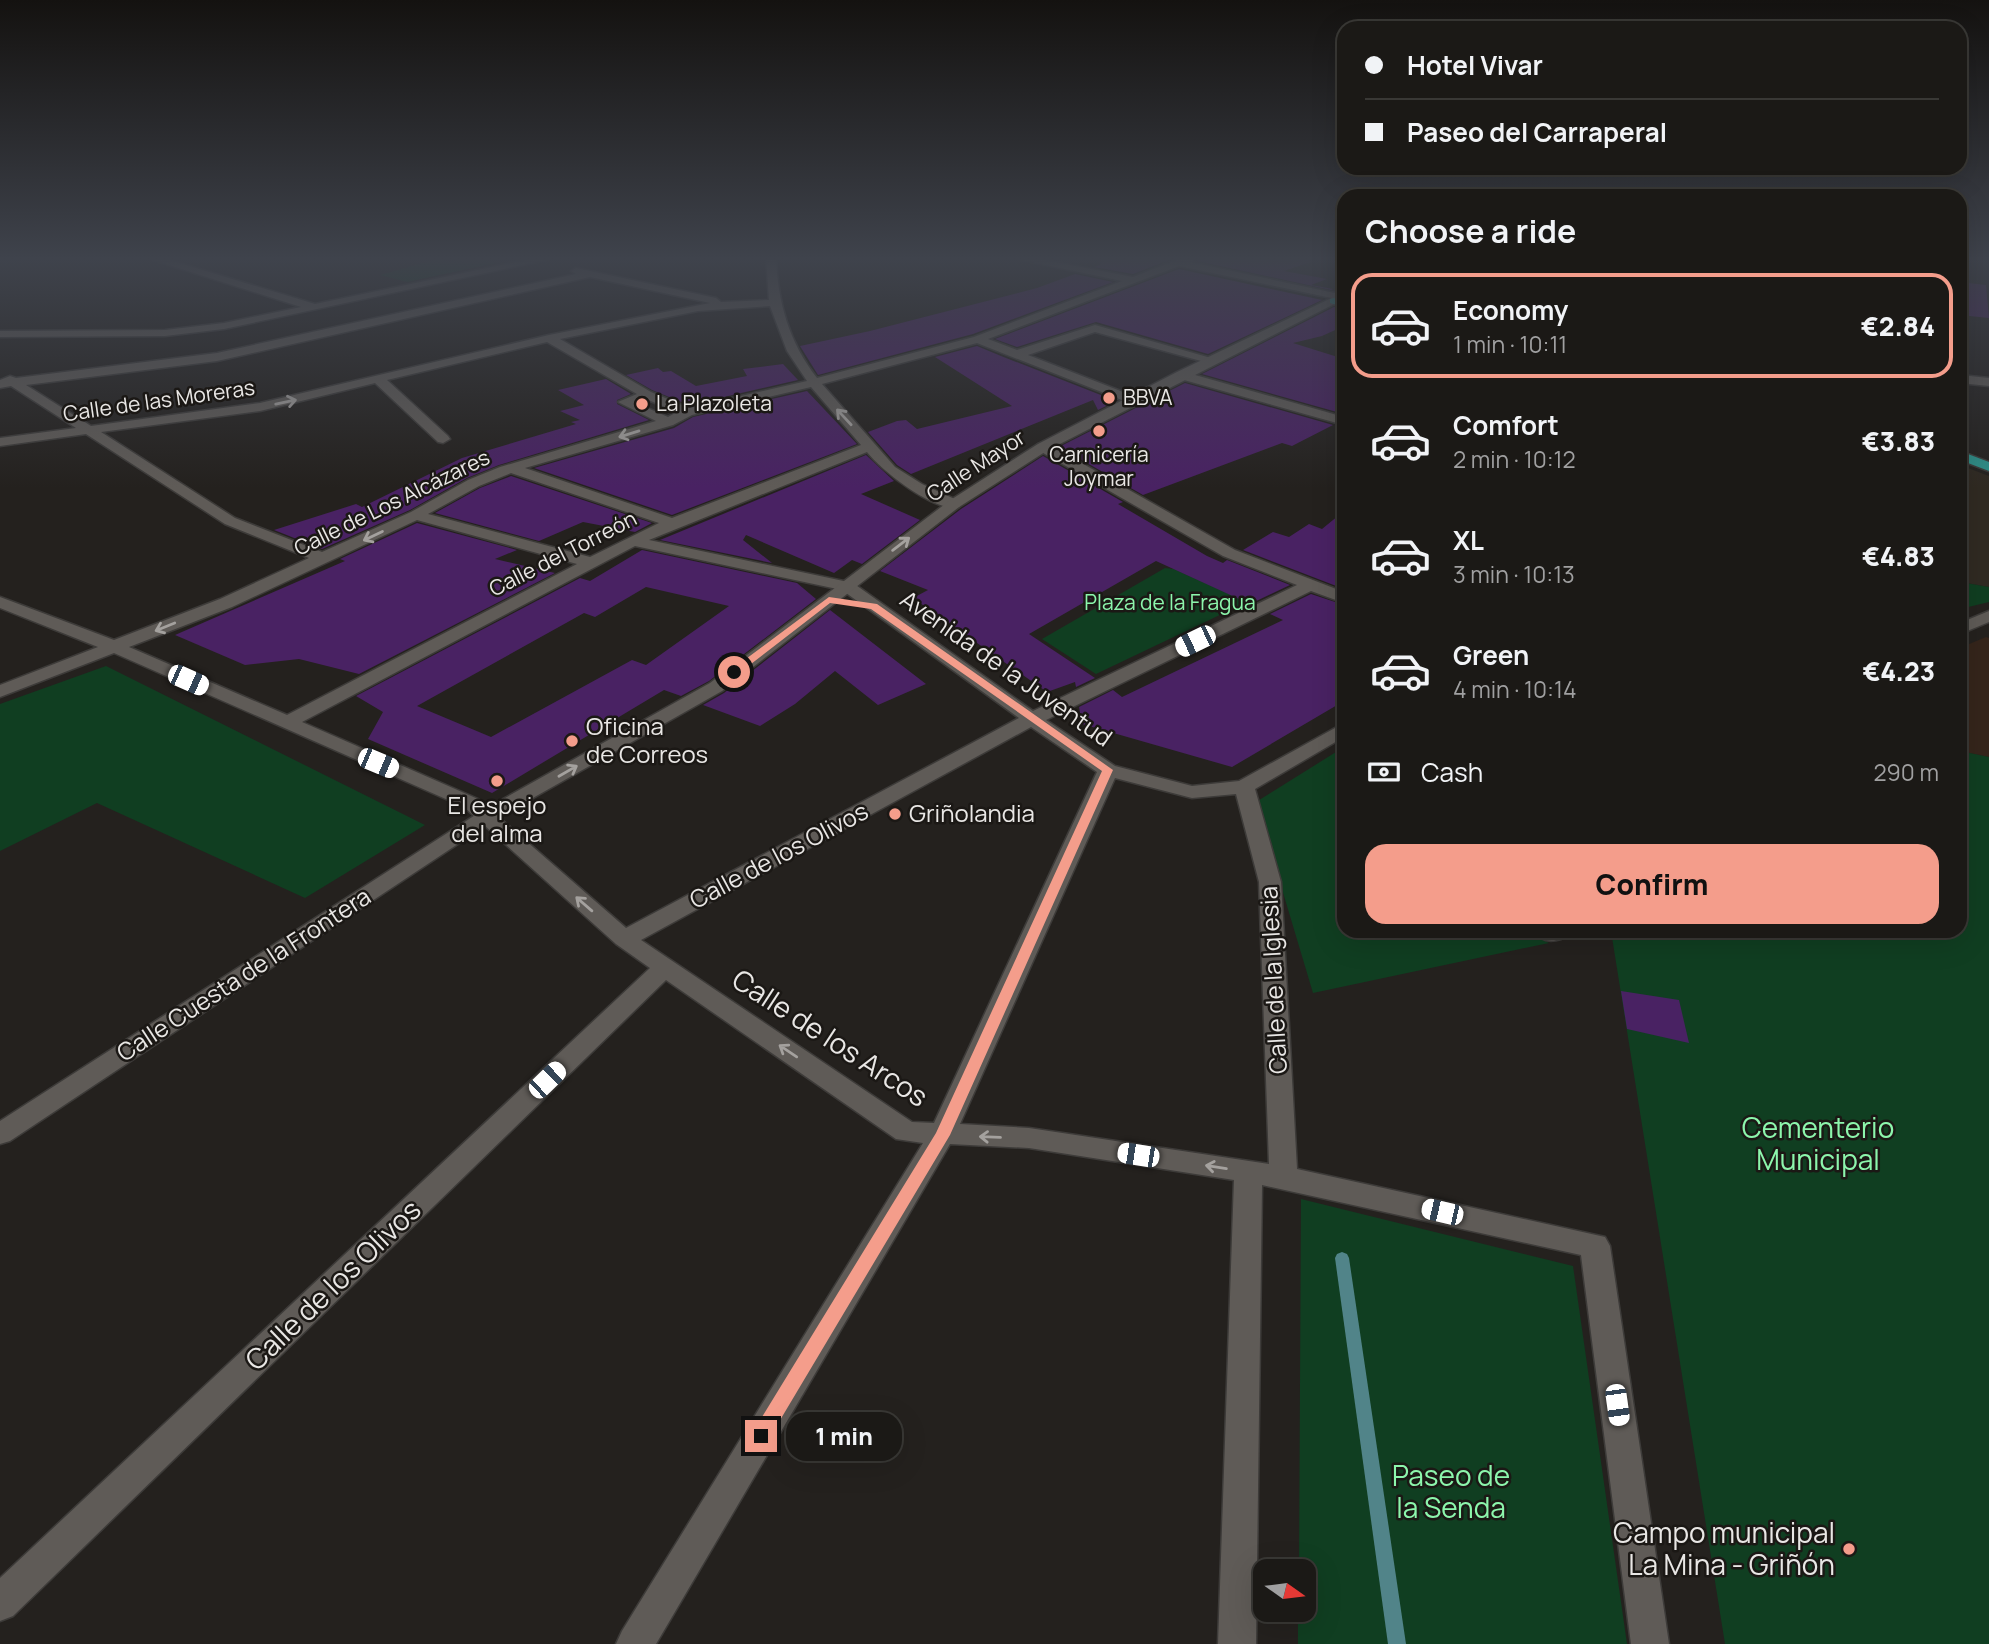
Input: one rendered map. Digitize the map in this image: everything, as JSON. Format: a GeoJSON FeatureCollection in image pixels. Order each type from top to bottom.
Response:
{"type":"FeatureCollection","features":[{"type":"Feature","properties":{"kind":"main road"},"geometry":{"type":"LineString","coordinates":[[1967,459],[1989,467]]}},
{"type":"Feature","properties":{"kind":"street"},"geometry":{"type":"LineString","coordinates":[[7,383],[217,357],[317,335]]}},
{"type":"Feature","properties":{"kind":"street","name":"Calle de las Moreras"},"geometry":{"type":"LineString","coordinates":[[0,442],[260,407],[566,335]]}},
{"type":"Feature","properties":{"kind":"street"},"geometry":{"type":"LineString","coordinates":[[786,335],[792,353],[812,383],[871,446],[886,466],[933,496],[954,504]]}},
{"type":"Feature","properties":{"kind":"street","name":"Calle de Los Alcázares"},"geometry":{"type":"LineString","coordinates":[[0,691],[226,603],[326,559],[416,515],[439,499],[513,469],[668,422],[688,412],[812,383],[989,335]]}},
{"type":"Feature","properties":{"kind":"street"},"geometry":{"type":"LineString","coordinates":[[1015,355],[1075,335]]}},
{"type":"Feature","properties":{"kind":"street"},"geometry":{"type":"LineString","coordinates":[[1120,335],[1213,360],[1266,335]]}},
{"type":"Feature","properties":{"kind":"street"},"geometry":{"type":"LineString","coordinates":[[549,338],[647,395],[688,412]]}},
{"type":"Feature","properties":{"kind":"street"},"geometry":{"type":"LineString","coordinates":[[978,339],[1136,398]]}},
{"type":"Feature","properties":{"kind":"street","name":"Calle Mayor"},"geometry":{"type":"LineString","coordinates":[[829,600],[954,504],[1043,447],[1213,360]]}},
{"type":"Feature","properties":{"kind":"street"},"geometry":{"type":"LineString","coordinates":[[0,373],[7,383],[89,430],[230,521],[326,559]]}},
{"type":"Feature","properties":{"kind":"street"},"geometry":{"type":"LineString","coordinates":[[1181,375],[1337,419]]}},
{"type":"Feature","properties":{"kind":"street"},"geometry":{"type":"LineString","coordinates":[[379,380],[443,439]]}},
{"type":"Feature","properties":{"kind":"street"},"geometry":{"type":"LineString","coordinates":[[1967,380],[1989,382]]}},
{"type":"Feature","properties":{"kind":"street"},"geometry":{"type":"LineString","coordinates":[[647,395],[624,402],[668,422]]}},
{"type":"Feature","properties":{"kind":"street","name":"Calle del Torreón"},"geometry":{"type":"LineString","coordinates":[[286,723],[633,541],[672,523],[871,446]]}},
{"type":"Feature","properties":{"kind":"street"},"geometry":{"type":"LineString","coordinates":[[1043,447],[1229,553],[1337,595]]}},
{"type":"Feature","properties":{"kind":"street"},"geometry":{"type":"LineString","coordinates":[[513,469],[672,523]]}},
{"type":"Feature","properties":{"kind":"street"},"geometry":{"type":"LineString","coordinates":[[416,515],[589,562]]}},
{"type":"Feature","properties":{"kind":"street"},"geometry":{"type":"LineString","coordinates":[[633,541],[846,586]]}},
{"type":"Feature","properties":{"kind":"street","name":"Calle de los Olivos"},"geometry":{"type":"LineString","coordinates":[[624,939],[1032,719],[1310,585]]}},
{"type":"Feature","properties":{"kind":"street","name":"Avenida de la Juventud"},"geometry":{"type":"LineString","coordinates":[[846,586],[1108,770],[1192,792],[1244,787],[1337,733]]}},
{"type":"Feature","properties":{"kind":"street","name":"Avenida de la Juventud"},"geometry":{"type":"LineString","coordinates":[[829,600],[873,606]]}},
{"type":"Feature","properties":{"kind":"street","name":"Calle Cuesta de la Frontera"},"geometry":{"type":"LineString","coordinates":[[0,1134],[487,817],[716,687],[829,600]]}},
{"type":"Feature","properties":{"kind":"street","name":"Calle de los Arcos"},"geometry":{"type":"LineString","coordinates":[[0,602],[115,647],[471,803],[624,939],[906,1132],[1029,1138],[1283,1177],[1595,1246],[1650,1644]]}},
{"type":"Feature","properties":{"kind":"street"},"geometry":{"type":"LineString","coordinates":[[1967,626],[1989,616]]}},
{"type":"Feature","properties":{"kind":"street"},"geometry":{"type":"LineString","coordinates":[[635,1644],[942,1135],[1108,770]]}},
{"type":"Feature","properties":{"kind":"street","name":"Calle de la Iglesia"},"geometry":{"type":"LineString","coordinates":[[1244,787],[1270,882],[1283,1177]]}},
{"type":"Feature","properties":{"kind":"street","name":"Calle de los Olivos"},"geometry":{"type":"LineString","coordinates":[[0,1603],[664,967]]}},
{"type":"Feature","properties":{"kind":"street"},"geometry":{"type":"LineString","coordinates":[[1237,1644],[1248,1172]]}},
{"type":"Feature","properties":{"kind":"shaded area"},"geometry":{"type":"Polygon","coordinates":[[[1967,468],[1989,476],[1989,587],[1967,583],[1967,468]]]}},
{"type":"Feature","properties":{"kind":"shaded area"},"geometry":{"type":"Polygon","coordinates":[[[1989,638],[1989,757],[1967,752],[1967,645],[1989,638]]]}},
{"type":"Feature","properties":{"kind":"green space","name":"Plaza de la Fragua"},"geometry":{"type":"Polygon","coordinates":[[[1165,568],[1174,569],[1247,602],[1096,674],[1042,639],[1165,568]]]}},
{"type":"Feature","properties":{"kind":"green space"},"geometry":{"type":"Polygon","coordinates":[[[1967,583],[1989,587],[1989,602],[1967,607],[1967,583]]]}},
{"type":"Feature","properties":{"kind":"green space"},"geometry":{"type":"Polygon","coordinates":[[[106,666],[425,825],[305,898],[97,803],[0,851],[0,704],[106,666]]]}},
{"type":"Feature","properties":{"kind":"green space"},"geometry":{"type":"Polygon","coordinates":[[[1337,751],[1337,938],[1538,938],[1549,943],[1313,993],[1256,802],[1337,751]]]}},
{"type":"Feature","properties":{"kind":"green space","name":"Cementerio Municipal"},"geometry":{"type":"Polygon","coordinates":[[[1967,752],[1989,757],[1989,1644],[1725,1644],[1612,938],[1967,938],[1967,752]]]}},
{"type":"Feature","properties":{"kind":"green space","name":"Paseo de la Senda"},"geometry":{"type":"Polygon","coordinates":[[[1301,1199],[1573,1266],[1627,1644],[1298,1644],[1298,1622],[1316,1622],[1316,1559],[1299,1559],[1301,1199]]]}},
{"type":"Feature","properties":{"kind":"building"},"geometry":{"type":"Polygon","coordinates":[[[853,335],[970,335],[818,375],[800,346],[853,335]]]}},
{"type":"Feature","properties":{"kind":"building"},"geometry":{"type":"Polygon","coordinates":[[[1006,335],[1056,335],[1017,347],[995,339],[1006,335]]]}},
{"type":"Feature","properties":{"kind":"building"},"geometry":{"type":"Polygon","coordinates":[[[1141,335],[1249,335],[1208,354],[1141,335]]]}},
{"type":"Feature","properties":{"kind":"building"},"geometry":{"type":"Polygon","coordinates":[[[1279,335],[1325,335],[1293,343],[1337,357],[1337,412],[1202,374],[1279,335]]]}},
{"type":"Feature","properties":{"kind":"building"},"geometry":{"type":"Polygon","coordinates":[[[977,346],[1116,401],[1098,410],[1093,400],[911,474],[897,465],[868,432],[906,420],[917,429],[1012,406],[935,357],[977,346]]]}},
{"type":"Feature","properties":{"kind":"building"},"geometry":{"type":"Polygon","coordinates":[[[783,364],[798,380],[689,405],[652,390],[626,375],[658,368],[663,372],[671,371],[696,386],[747,376],[743,369],[783,364]]]}},
{"type":"Feature","properties":{"kind":"building"},"geometry":{"type":"Polygon","coordinates":[[[606,379],[631,394],[617,400],[617,404],[649,420],[499,465],[467,478],[410,510],[322,549],[274,530],[356,504],[362,507],[462,458],[576,424],[571,422],[580,420],[560,411],[584,405],[558,390],[606,379]]]}},
{"type":"Feature","properties":{"kind":"building"},"geometry":{"type":"Polygon","coordinates":[[[1185,383],[1333,425],[1292,446],[1282,443],[1143,495],[1059,447],[1185,383]]]}},
{"type":"Feature","properties":{"kind":"building"},"geometry":{"type":"Polygon","coordinates":[[[807,391],[857,444],[672,515],[534,468],[674,428],[693,417],[807,391]]]}},
{"type":"Feature","properties":{"kind":"building"},"geometry":{"type":"Polygon","coordinates":[[[866,455],[894,481],[861,494],[920,520],[862,564],[852,560],[834,573],[746,535],[743,540],[772,563],[660,540],[866,455]]]}},
{"type":"Feature","properties":{"kind":"building"},"geometry":{"type":"Polygon","coordinates":[[[1043,456],[1123,502],[1118,504],[1207,556],[1223,563],[1227,560],[1290,585],[1250,604],[1156,561],[1029,634],[1095,678],[1076,687],[1075,682],[1047,692],[913,598],[928,590],[880,571],[961,509],[1043,456]]]}},
{"type":"Feature","properties":{"kind":"building"},"geometry":{"type":"Polygon","coordinates":[[[511,476],[652,523],[635,532],[583,522],[539,541],[435,513],[480,488],[511,476]]]}},
{"type":"Feature","properties":{"kind":"building"},"geometry":{"type":"Polygon","coordinates":[[[1337,517],[1337,586],[1243,550],[1273,532],[1289,537],[1309,524],[1322,529],[1337,517]]]}},
{"type":"Feature","properties":{"kind":"building"},"geometry":{"type":"Polygon","coordinates":[[[417,523],[517,550],[495,559],[555,573],[359,674],[299,659],[245,665],[175,635],[345,561],[340,559],[417,523]]]}},
{"type":"Feature","properties":{"kind":"building"},"geometry":{"type":"Polygon","coordinates":[[[642,550],[797,583],[816,599],[709,681],[681,696],[664,690],[492,793],[368,739],[383,712],[356,696],[580,578],[590,581],[642,550]],[[646,587],[595,617],[584,613],[417,706],[491,737],[632,660],[646,665],[729,606],[646,587]]]}},
{"type":"Feature","properties":{"kind":"building"},"geometry":{"type":"Polygon","coordinates":[[[1311,594],[1337,603],[1337,705],[1232,767],[1082,724],[1079,707],[1113,690],[1122,697],[1283,620],[1270,614],[1311,594]]]}},
{"type":"Feature","properties":{"kind":"building"},"geometry":{"type":"Polygon","coordinates":[[[830,610],[926,684],[878,705],[835,671],[795,704],[760,726],[703,705],[724,693],[830,610]]]}},
{"type":"Feature","properties":{"kind":"building"},"geometry":{"type":"Polygon","coordinates":[[[1621,991],[1679,1000],[1689,1043],[1627,1029],[1621,991]]]}},
{"type":"Feature","properties":{"kind":"waterway"},"geometry":{"type":"LineString","coordinates":[[1342,1258],[1397,1644]]}},
{"type":"Feature","properties":{"kind":"place","name":"BBVA"},"geometry":{"type":"Point","coordinates":[1109,398]}},
{"type":"Feature","properties":{"kind":"place","name":"La Plazoleta"},"geometry":{"type":"Point","coordinates":[642,404]}},
{"type":"Feature","properties":{"kind":"place","name":"Carnicería Joymar"},"geometry":{"type":"Point","coordinates":[1099,431]}},
{"type":"Feature","properties":{"kind":"place","name":"Oficina de Correos"},"geometry":{"type":"Point","coordinates":[572,741]}},
{"type":"Feature","properties":{"kind":"place","name":"El espejo del alma"},"geometry":{"type":"Point","coordinates":[497,781]}},
{"type":"Feature","properties":{"kind":"place","name":"Griñolandia"},"geometry":{"type":"Point","coordinates":[895,814]}},
{"type":"Feature","properties":{"kind":"place","name":"Campo municipal La Mina - Griñón"},"geometry":{"type":"Point","coordinates":[1849,1549]}},
{"type":"Feature","properties":{"kind":"route"},"geometry":{"type":"LineString","coordinates":[[734,672],[829,600],[873,606],[1108,770],[942,1135],[761,1436]]}}]}
